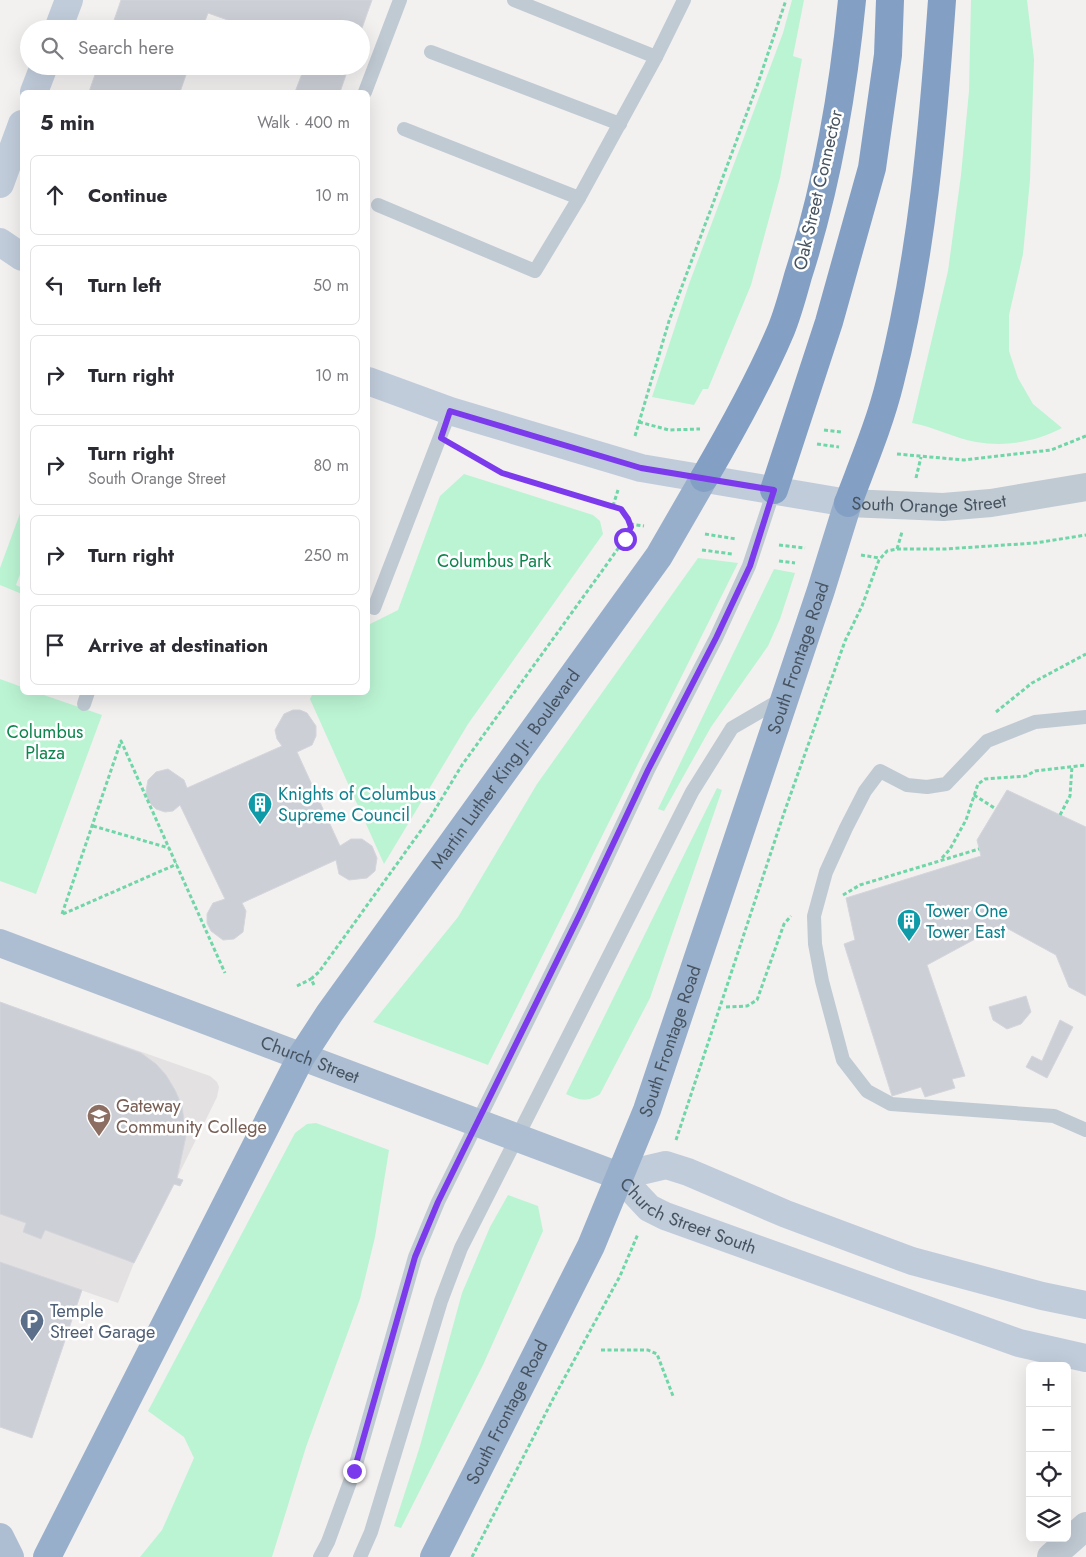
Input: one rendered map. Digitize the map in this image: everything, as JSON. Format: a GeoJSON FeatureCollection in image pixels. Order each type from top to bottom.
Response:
{"type":"FeatureCollection","features":[{"type":"Feature","properties":{"kind":"highway","name":"Oak Street Connector"},"geometry":{"type":"LineString","coordinates":[[704,478],[746,405],[782,328],[811,236],[830,156],[844,78],[852,0]]}},
{"type":"Feature","properties":{"kind":"highway"},"geometry":{"type":"LineString","coordinates":[[774,490],[829,322],[872,168],[888,55],[890,0]]}},
{"type":"Feature","properties":{"kind":"highway"},"geometry":{"type":"LineString","coordinates":[[848,503],[890,382],[914,264],[932,139],[942,0]]}},
{"type":"Feature","properties":{"kind":"highway","name":"Martin Luther King Jr. Boulevard"},"geometry":{"type":"LineString","coordinates":[[47,1557],[301,1057],[653,564],[704,478]]}},
{"type":"Feature","properties":{"kind":"highway","name":"South Frontage Road"},"geometry":{"type":"LineString","coordinates":[[434,1557],[591,1246],[646,1110],[848,503]]}},
{"type":"Feature","properties":{"kind":"main road"},"geometry":{"type":"LineString","coordinates":[[62,20],[70,0]]}},
{"type":"Feature","properties":{"kind":"main road"},"geometry":{"type":"LineString","coordinates":[[35,90],[41,75]]}},
{"type":"Feature","properties":{"kind":"main road"},"geometry":{"type":"LineString","coordinates":[[0,184],[20,129]]}},
{"type":"Feature","properties":{"kind":"main road"},"geometry":{"type":"LineString","coordinates":[[0,242],[20,256]]}},
{"type":"Feature","properties":{"kind":"main road","name":"South Orange Street"},"geometry":{"type":"LineString","coordinates":[[370,381],[450,411],[641,468],[848,503]]}},
{"type":"Feature","properties":{"kind":"main road","name":"Church Street"},"geometry":{"type":"LineString","coordinates":[[0,944],[566,1158],[619,1176]]}},
{"type":"Feature","properties":{"kind":"main road","name":"Church Street South"},"geometry":{"type":"LineString","coordinates":[[1086,1305],[1042,1296],[912,1261],[786,1214],[688,1172],[666,1165],[619,1176],[649,1208],[665,1216],[1019,1343],[1086,1358]]}},
{"type":"Feature","properties":{"kind":"main road"},"geometry":{"type":"LineString","coordinates":[[0,1537],[10,1557]]}},
{"type":"Feature","properties":{"kind":"street","name":"South Orange Street"},"geometry":{"type":"LineString","coordinates":[[848,503],[943,507],[991,504],[1086,487]]}},
{"type":"Feature","properties":{"kind":"street"},"geometry":{"type":"LineString","coordinates":[[1053,1557],[1086,1526]]}},
{"type":"Feature","properties":{"kind":"lane"},"geometry":{"type":"LineString","coordinates":[[366,90],[400,0]]}},
{"type":"Feature","properties":{"kind":"lane"},"geometry":{"type":"LineString","coordinates":[[514,0],[656,57]]}},
{"type":"Feature","properties":{"kind":"lane"},"geometry":{"type":"LineString","coordinates":[[378,205],[535,271],[580,198],[656,57],[684,0]]}},
{"type":"Feature","properties":{"kind":"lane"},"geometry":{"type":"LineString","coordinates":[[431,52],[620,124]]}},
{"type":"Feature","properties":{"kind":"lane"},"geometry":{"type":"LineString","coordinates":[[404,129],[580,198]]}},
{"type":"Feature","properties":{"kind":"lane"},"geometry":{"type":"LineString","coordinates":[[374,608],[450,411]]}},
{"type":"Feature","properties":{"kind":"lane"},"geometry":{"type":"LineString","coordinates":[[320,1557],[328,1542],[354,1471],[415,1257],[438,1202],[580,914],[648,770],[716,638],[750,566],[774,490]]}},
{"type":"Feature","properties":{"kind":"lane"},"geometry":{"type":"LineString","coordinates":[[360,1557],[371,1532],[441,1301],[461,1248],[692,792],[732,728],[785,697]]}},
{"type":"Feature","properties":{"kind":"lane"},"geometry":{"type":"LineString","coordinates":[[1086,717],[1035,722],[987,741],[946,784],[927,787],[907,785],[880,771],[865,791],[846,828],[826,872],[814,916],[815,944],[822,981],[843,1060],[867,1091],[891,1104],[1054,1116],[1086,1130]]}},
{"type":"Feature","properties":{"kind":"path"},"geometry":{"type":"LineString","coordinates":[[644,404],[670,321],[757,86],[786,0]]}},
{"type":"Feature","properties":{"kind":"path"},"geometry":{"type":"LineString","coordinates":[[823,430],[840,432]]}},
{"type":"Feature","properties":{"kind":"path"},"geometry":{"type":"LineString","coordinates":[[921,457],[964,460],[1051,450],[1086,436]]}},
{"type":"Feature","properties":{"kind":"path"},"geometry":{"type":"LineString","coordinates":[[296,986],[311,979],[318,972],[430,818],[462,764],[625,539],[631,527],[621,509],[502,473],[441,438]]}},
{"type":"Feature","properties":{"kind":"path"},"geometry":{"type":"LineString","coordinates":[[678,1134],[784,813],[845,641],[862,606],[878,560],[887,551],[897,549],[945,549],[1036,543],[1086,535]]}},
{"type":"Feature","properties":{"kind":"path"},"geometry":{"type":"LineString","coordinates":[[702,550],[740,555]]}},
{"type":"Feature","properties":{"kind":"path"},"geometry":{"type":"LineString","coordinates":[[779,561],[795,563]]}},
{"type":"Feature","properties":{"kind":"path"},"geometry":{"type":"LineString","coordinates":[[995,713],[1032,682],[1086,654]]}},
{"type":"Feature","properties":{"kind":"path"},"geometry":{"type":"LineString","coordinates":[[177,864],[62,914],[121,741],[177,864],[225,974]]}},
{"type":"Feature","properties":{"kind":"path"},"geometry":{"type":"LineString","coordinates":[[1060,815],[1070,796],[1072,766]]}},
{"type":"Feature","properties":{"kind":"path"},"geometry":{"type":"LineString","coordinates":[[941,859],[959,834],[978,784],[985,779],[1026,776],[1035,771],[1086,766]]}},
{"type":"Feature","properties":{"kind":"path"},"geometry":{"type":"LineString","coordinates":[[974,795],[996,809]]}},
{"type":"Feature","properties":{"kind":"path"},"geometry":{"type":"LineString","coordinates":[[93,826],[169,848]]}},
{"type":"Feature","properties":{"kind":"path"},"geometry":{"type":"LineString","coordinates":[[311,979],[330,1014]]}},
{"type":"Feature","properties":{"kind":"path"},"geometry":{"type":"LineString","coordinates":[[472,1557],[620,1276],[641,1229]]}},
{"type":"Feature","properties":{"kind":"path"},"geometry":{"type":"LineString","coordinates":[[601,1350],[648,1350],[657,1354],[673,1396]]}},
{"type":"Feature","properties":{"kind":"shaded area","name":"Gateway Community College"},"geometry":{"type":"Polygon","coordinates":[[[0,1002],[210,1076],[217,1082],[219,1087],[217,1097],[177,1178],[183,1180],[180,1186],[174,1184],[134,1263],[118,1303],[0,1262],[0,1002]]]}},
{"type":"Feature","properties":{"kind":"green space"},"geometry":{"type":"Polygon","coordinates":[[[792,0],[804,0],[793,56],[802,59],[780,178],[751,285],[708,389],[703,389],[694,405],[652,397],[689,284],[783,33],[792,0]]]}},
{"type":"Feature","properties":{"kind":"green space"},"geometry":{"type":"Polygon","coordinates":[[[971,0],[1027,0],[1034,59],[1030,180],[1023,254],[1009,315],[1009,351],[1018,378],[1033,404],[1062,428],[1031,440],[998,444],[976,442],[912,423],[948,271],[961,175],[969,91],[971,0]]]}},
{"type":"Feature","properties":{"kind":"green space","name":"Columbus Park"},"geometry":{"type":"Polygon","coordinates":[[[464,474],[593,515],[600,521],[603,534],[468,724],[384,864],[310,699],[312,695],[370,695],[370,624],[398,610],[440,496],[464,474]]]}},
{"type":"Feature","properties":{"kind":"green space"},"geometry":{"type":"Polygon","coordinates":[[[20,513],[20,574],[16,585],[20,587],[20,593],[0,585],[0,568],[20,513]]]}},
{"type":"Feature","properties":{"kind":"green space"},"geometry":{"type":"Polygon","coordinates":[[[698,558],[738,563],[488,1065],[373,1022],[458,917],[537,784],[698,558]]]}},
{"type":"Feature","properties":{"kind":"green space"},"geometry":{"type":"Polygon","coordinates":[[[774,569],[795,573],[780,619],[768,646],[711,727],[664,811],[658,809],[774,569]]]}},
{"type":"Feature","properties":{"kind":"green space","name":"Columbus Plaza"},"geometry":{"type":"Polygon","coordinates":[[[0,679],[20,686],[20,695],[44,695],[102,715],[36,894],[0,881],[0,679]]]}},
{"type":"Feature","properties":{"kind":"green space"},"geometry":{"type":"Polygon","coordinates":[[[717,788],[722,790],[650,998],[600,1094],[591,1099],[583,1100],[566,1094],[717,788]]]}},
{"type":"Feature","properties":{"kind":"green space"},"geometry":{"type":"Polygon","coordinates":[[[316,1123],[389,1150],[375,1237],[360,1299],[306,1447],[272,1557],[140,1557],[162,1530],[194,1458],[184,1437],[148,1411],[295,1133],[307,1124],[316,1123]]]}},
{"type":"Feature","properties":{"kind":"green space"},"geometry":{"type":"Polygon","coordinates":[[[508,1195],[538,1206],[543,1231],[483,1365],[401,1528],[394,1526],[420,1446],[462,1293],[490,1227],[508,1195]]]}},
{"type":"Feature","properties":{"kind":"building"},"geometry":{"type":"Polygon","coordinates":[[[121,0],[372,0],[365,20],[228,20],[208,13],[205,20],[114,20],[121,0]]]}},
{"type":"Feature","properties":{"kind":"building"},"geometry":{"type":"Polygon","coordinates":[[[95,75],[186,75],[181,90],[90,90],[95,75]]]}},
{"type":"Feature","properties":{"kind":"building"},"geometry":{"type":"Polygon","coordinates":[[[302,75],[346,75],[341,90],[296,90],[302,75]]]}},
{"type":"Feature","properties":{"kind":"building","name":"Knights of Columbus Supreme Council"},"geometry":{"type":"Polygon","coordinates":[[[293,710],[307,713],[316,726],[316,736],[312,745],[297,752],[340,846],[351,839],[362,839],[372,846],[377,858],[375,871],[367,878],[349,880],[339,874],[336,860],[242,903],[246,911],[243,932],[234,939],[223,940],[211,931],[207,923],[207,914],[213,903],[225,899],[180,805],[173,811],[165,812],[156,809],[148,801],[146,791],[148,780],[156,772],[168,769],[184,780],[187,788],[282,746],[277,739],[275,730],[284,714],[293,710]]]}},
{"type":"Feature","properties":{"kind":"building","name":"Tower One Tower East"},"geometry":{"type":"Polygon","coordinates":[[[1007,790],[1086,827],[1086,996],[1069,987],[1056,955],[1001,925],[927,965],[965,1076],[952,1079],[955,1088],[925,1097],[921,1087],[892,1096],[844,944],[855,940],[846,898],[981,856],[977,840],[1007,790]]]}},
{"type":"Feature","properties":{"kind":"building"},"geometry":{"type":"Polygon","coordinates":[[[1026,996],[1031,1012],[1021,1024],[1007,1029],[993,1020],[989,1007],[1026,996]]]}},
{"type":"Feature","properties":{"kind":"building","name":"Gateway Community College"},"geometry":{"type":"Polygon","coordinates":[[[0,1002],[141,1053],[156,1064],[166,1075],[175,1090],[182,1106],[186,1136],[177,1178],[183,1180],[180,1186],[174,1184],[134,1263],[45,1230],[41,1239],[23,1232],[26,1223],[0,1214],[0,1002]]]}},
{"type":"Feature","properties":{"kind":"building"},"geometry":{"type":"Polygon","coordinates":[[[1060,1020],[1073,1027],[1047,1078],[1026,1067],[1032,1056],[1042,1061],[1060,1020]]]}},
{"type":"Feature","properties":{"kind":"building","name":"Temple Street Garage"},"geometry":{"type":"Polygon","coordinates":[[[0,1262],[82,1290],[32,1438],[0,1427],[0,1262]]]}},
{"type":"Feature","properties":{"kind":"place","name":"Knights of Columbus Supreme Council"},"geometry":{"type":"Point","coordinates":[260,825]}},
{"type":"Feature","properties":{"kind":"place","name":"Tower One Tower East"},"geometry":{"type":"Point","coordinates":[909,942]}},
{"type":"Feature","properties":{"kind":"place","name":"Gateway Community College"},"geometry":{"type":"Point","coordinates":[99,1137]}},
{"type":"Feature","properties":{"kind":"place","name":"Temple Street Garage"},"geometry":{"type":"Point","coordinates":[32,1342]}},
{"type":"Feature","properties":{"kind":"route"},"geometry":{"type":"LineString","coordinates":[[354,1471],[415,1257],[438,1202],[580,914],[648,770],[716,638],[750,566],[774,490],[641,468],[450,411],[441,438],[502,473],[621,509],[631,527],[625,539]]}}]}
